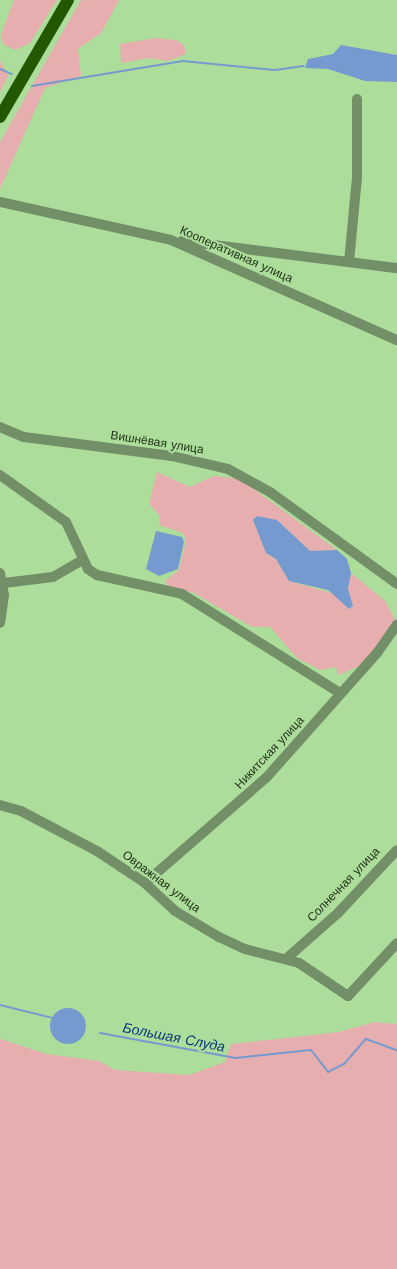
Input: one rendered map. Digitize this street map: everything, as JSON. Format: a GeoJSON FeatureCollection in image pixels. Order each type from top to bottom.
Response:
{"type":"FeatureCollection","features":[{"type":"Feature","properties":{"kind":"main road"},"geometry":{"type":"LineString","coordinates":[[0,117],[68,0]]}},
{"type":"Feature","properties":{"kind":"street"},"geometry":{"type":"LineString","coordinates":[[349,262],[357,177],[356,99]]}},
{"type":"Feature","properties":{"kind":"street","name":"Кооперативная улица"},"geometry":{"type":"LineString","coordinates":[[0,202],[170,240],[397,340]]}},
{"type":"Feature","properties":{"kind":"street"},"geometry":{"type":"LineString","coordinates":[[170,240],[397,268]]}},
{"type":"Feature","properties":{"kind":"street","name":"Вишнёвая улица"},"geometry":{"type":"LineString","coordinates":[[0,427],[24,437],[172,456],[228,469],[270,492],[397,584]]}},
{"type":"Feature","properties":{"kind":"street"},"geometry":{"type":"LineString","coordinates":[[0,475],[66,522],[83,560],[97,575],[182,594],[340,693]]}},
{"type":"Feature","properties":{"kind":"street"},"geometry":{"type":"LineString","coordinates":[[0,623],[2,583],[52,577],[83,560]]}},
{"type":"Feature","properties":{"kind":"street","name":"Никитская улица"},"geometry":{"type":"LineString","coordinates":[[145,883],[266,778],[397,624]]}},
{"type":"Feature","properties":{"kind":"street","name":"Овражная улица"},"geometry":{"type":"LineString","coordinates":[[0,805],[20,810],[96,851],[145,883],[175,911],[219,937],[245,949],[287,958],[348,996],[397,943]]}},
{"type":"Feature","properties":{"kind":"street","name":"Солнечная улица"},"geometry":{"type":"LineString","coordinates":[[287,958],[338,913],[397,850]]}},
{"type":"Feature","properties":{"kind":"shaded area"},"geometry":{"type":"Polygon","coordinates":[[[14,0],[57,0],[30,43],[15,50],[3,44],[1,35],[14,0]]]}},
{"type":"Feature","properties":{"kind":"shaded area"},"geometry":{"type":"Polygon","coordinates":[[[81,0],[119,0],[101,33],[78,49],[81,76],[45,88],[0,189],[0,142],[81,0]]]}},
{"type":"Feature","properties":{"kind":"shaded area"},"geometry":{"type":"Polygon","coordinates":[[[156,38],[176,40],[184,45],[186,54],[168,61],[148,58],[121,63],[120,44],[156,38]]]}},
{"type":"Feature","properties":{"kind":"shaded area"},"geometry":{"type":"Polygon","coordinates":[[[0,60],[8,76],[0,92],[0,60]]]}},
{"type":"Feature","properties":{"kind":"shaded area"},"geometry":{"type":"Polygon","coordinates":[[[157,472],[190,487],[214,476],[240,479],[337,550],[310,551],[277,520],[253,520],[266,553],[276,559],[289,581],[331,593],[348,589],[351,573],[385,601],[396,621],[362,665],[338,675],[336,667],[320,670],[297,658],[270,627],[252,627],[194,593],[169,587],[165,581],[179,570],[186,541],[183,533],[159,525],[160,516],[149,504],[157,472]]]}},
{"type":"Feature","properties":{"kind":"shaded area"},"geometry":{"type":"Polygon","coordinates":[[[375,1022],[397,1024],[397,1269],[0,1269],[0,1039],[47,1054],[99,1061],[115,1070],[189,1075],[225,1062],[231,1044],[339,1032],[375,1022]]]}},
{"type":"Feature","properties":{"kind":"water"},"geometry":{"type":"Polygon","coordinates":[[[341,45],[397,55],[397,82],[365,81],[328,69],[305,68],[308,59],[333,54],[341,45]]]}},
{"type":"Feature","properties":{"kind":"water"},"geometry":{"type":"Polygon","coordinates":[[[257,516],[277,520],[310,551],[337,550],[347,559],[351,573],[348,589],[353,606],[349,609],[328,590],[289,581],[276,559],[266,553],[253,520],[257,516]]]}},
{"type":"Feature","properties":{"kind":"water"},"geometry":{"type":"Polygon","coordinates":[[[156,531],[182,537],[184,542],[178,569],[159,576],[146,569],[156,531]]]}},
{"type":"Feature","properties":{"kind":"water"},"geometry":{"type":"Polygon","coordinates":[[[68,1008],[75,1009],[81,1013],[85,1019],[85,1033],[81,1039],[75,1043],[68,1044],[61,1043],[55,1039],[51,1033],[50,1026],[51,1019],[55,1013],[61,1009],[68,1008]]]}},
{"type":"Feature","properties":{"kind":"waterway"},"geometry":{"type":"LineString","coordinates":[[32,86],[183,61],[275,70],[304,66]]}},
{"type":"Feature","properties":{"kind":"waterway"},"geometry":{"type":"LineString","coordinates":[[0,69],[12,74]]}},
{"type":"Feature","properties":{"kind":"waterway","name":"Большая Слуда"},"geometry":{"type":"LineString","coordinates":[[0,1005],[53,1018]]}},
{"type":"Feature","properties":{"kind":"waterway","name":"Большая Слуда"},"geometry":{"type":"LineString","coordinates":[[100,1033],[236,1058],[311,1050],[328,1072],[344,1064],[366,1039],[397,1050]]}}]}
